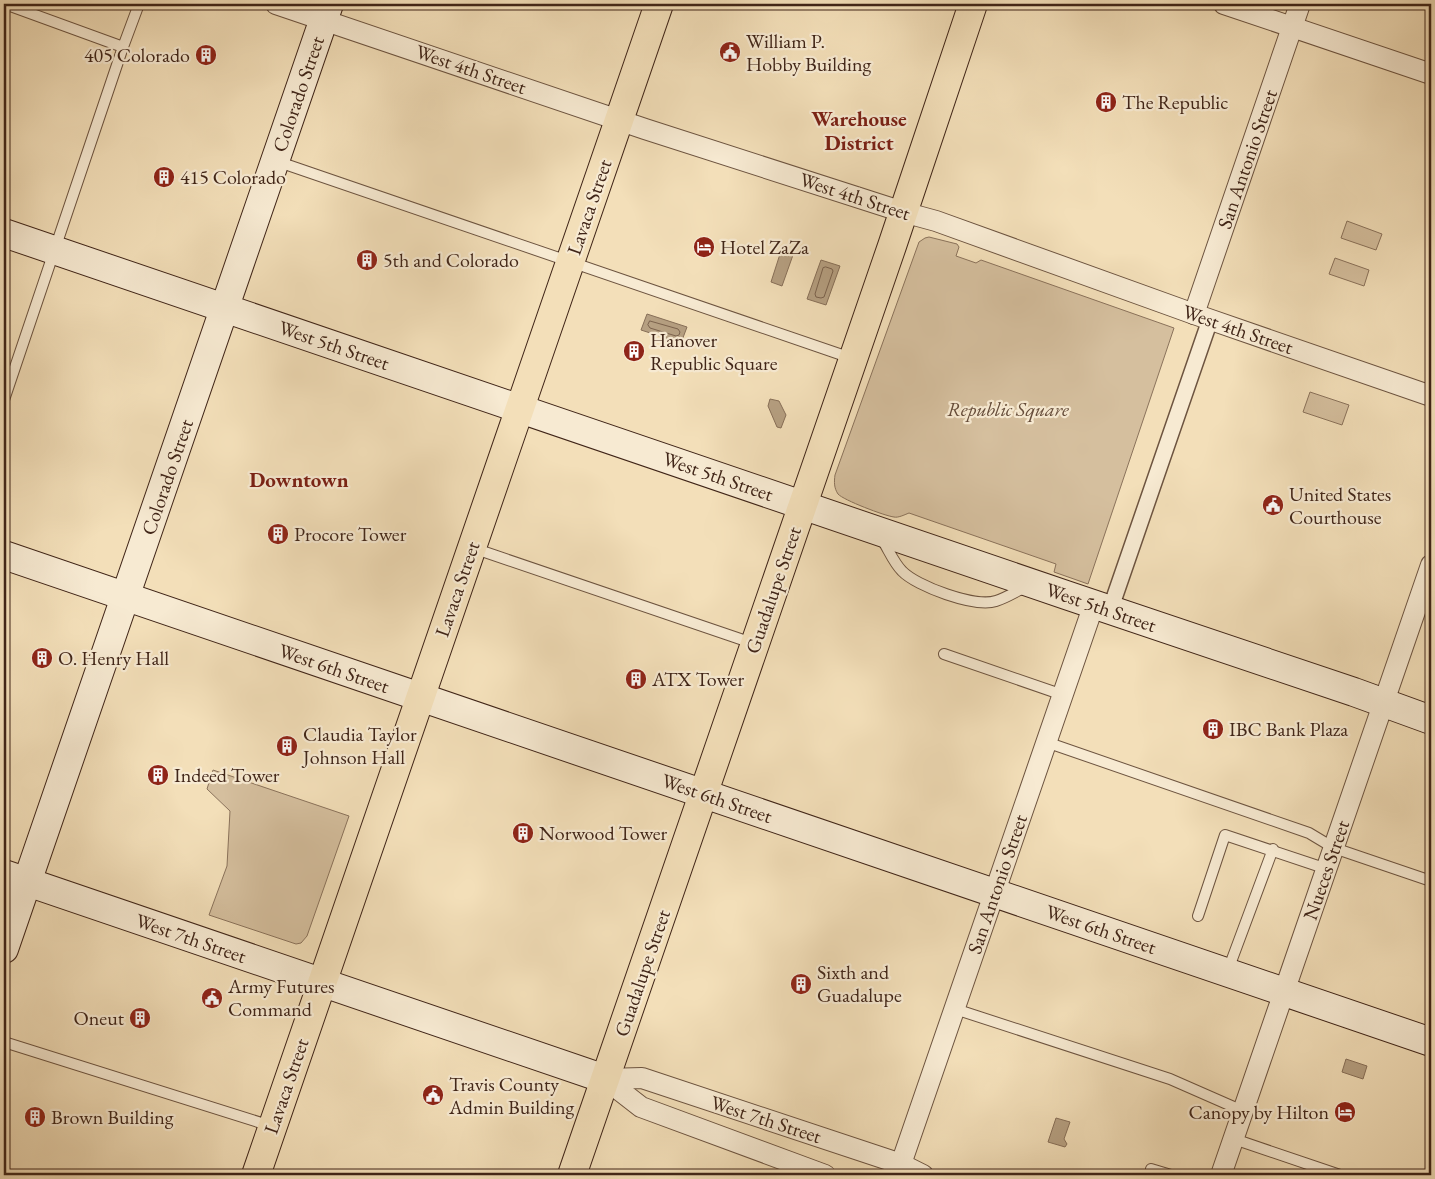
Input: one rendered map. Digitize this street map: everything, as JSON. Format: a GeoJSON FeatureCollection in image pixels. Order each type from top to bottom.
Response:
{"type":"FeatureCollection","features":[{"type":"Feature","properties":{"kind":"main road","name":"Lavaca Street"},"geometry":{"type":"LineString","coordinates":[[256,1175],[659,4]]}},
{"type":"Feature","properties":{"kind":"main road","name":"Guadalupe Street"},"geometry":{"type":"LineString","coordinates":[[572,1175],[973,4]]}},
{"type":"Feature","properties":{"kind":"main road","name":"Colorado Street"},"geometry":{"type":"LineString","coordinates":[[4,949],[15,878],[125,596],[326,11]]}},
{"type":"Feature","properties":{"kind":"main road","name":"West 5th Street"},"geometry":{"type":"LineString","coordinates":[[4,233],[1354,692],[1431,720]]}},
{"type":"Feature","properties":{"kind":"main road","name":"West 6th Street"},"geometry":{"type":"LineString","coordinates":[[4,555],[1431,1042]]}},
{"type":"Feature","properties":{"kind":"main road","name":"West 7th Street"},"geometry":{"type":"LineString","coordinates":[[15,878],[605,1079]]}},
{"type":"Feature","properties":{"kind":"street","name":"West 4th Street"},"geometry":{"type":"LineString","coordinates":[[276,4],[326,11],[619,120],[936,221],[1202,317],[1431,396]]}},
{"type":"Feature","properties":{"kind":"street"},"geometry":{"type":"LineString","coordinates":[[1224,4],[1431,74]]}},
{"type":"Feature","properties":{"kind":"street","name":"San Antonio Street"},"geometry":{"type":"LineString","coordinates":[[1202,317],[1300,4]]}},
{"type":"Feature","properties":{"kind":"street"},"geometry":{"type":"LineString","coordinates":[[1102,607],[1202,317]]}},
{"type":"Feature","properties":{"kind":"street","name":"Nueces Street"},"geometry":{"type":"LineString","coordinates":[[1221,1175],[1384,703],[1426,599],[1431,565]]}},
{"type":"Feature","properties":{"kind":"street","name":"San Antonio Street"},"geometry":{"type":"LineString","coordinates":[[901,1164],[1062,695],[1102,607]]}},
{"type":"Feature","properties":{"kind":"street","name":"West 7th Street"},"geometry":{"type":"LineString","coordinates":[[605,1079],[642,1078],[901,1164],[923,1175]]}},
{"type":"Feature","properties":{"kind":"street","name":"West 7th Street"},"geometry":{"type":"LineString","coordinates":[[605,1079],[641,1107],[825,1175]]}},
{"type":"Feature","properties":{"kind":"lane"},"geometry":{"type":"LineString","coordinates":[[5,4],[122,47]]}},
{"type":"Feature","properties":{"kind":"lane"},"geometry":{"type":"LineString","coordinates":[[4,400],[122,47],[139,4]]}},
{"type":"Feature","properties":{"kind":"lane"},"geometry":{"type":"LineString","coordinates":[[275,161],[853,358]]}},
{"type":"Feature","properties":{"kind":"lane"},"geometry":{"type":"LineString","coordinates":[[877,531],[900,569],[918,584],[968,601],[995,602],[1033,584]]}},
{"type":"Feature","properties":{"kind":"lane"},"geometry":{"type":"LineString","coordinates":[[472,548],[755,644]]}},
{"type":"Feature","properties":{"kind":"lane"},"geometry":{"type":"LineString","coordinates":[[944,654],[1062,695]]}},
{"type":"Feature","properties":{"kind":"lane"},"geometry":{"type":"LineString","coordinates":[[1046,742],[1309,833],[1334,848],[1431,881]]}},
{"type":"Feature","properties":{"kind":"lane"},"geometry":{"type":"LineString","coordinates":[[1198,916],[1225,835],[1273,849],[1327,869]]}},
{"type":"Feature","properties":{"kind":"lane"},"geometry":{"type":"LineString","coordinates":[[1227,972],[1273,849]]}},
{"type":"Feature","properties":{"kind":"lane"},"geometry":{"type":"LineString","coordinates":[[954,1009],[1170,1079],[1243,1111]]}},
{"type":"Feature","properties":{"kind":"lane"},"geometry":{"type":"LineString","coordinates":[[4,1042],[272,1126]]}},
{"type":"Feature","properties":{"kind":"lane"},"geometry":{"type":"LineString","coordinates":[[1234,1139],[1340,1175]]}},
{"type":"Feature","properties":{"kind":"lane"},"geometry":{"type":"LineString","coordinates":[[1150,1169],[1171,1175]]}},
{"type":"Feature","properties":{"kind":"green space"},"geometry":{"type":"Polygon","coordinates":[[[1347,221],[1382,234],[1376,250],[1341,238],[1347,221]]]}},
{"type":"Feature","properties":{"kind":"green space","name":"Republic Square"},"geometry":{"type":"Polygon","coordinates":[[[929,237],[957,244],[959,247],[956,256],[976,263],[981,260],[1174,328],[1088,584],[1054,572],[1056,564],[909,513],[896,517],[882,514],[841,497],[837,492],[835,475],[919,242],[929,237]]]}},
{"type":"Feature","properties":{"kind":"green space"},"geometry":{"type":"Polygon","coordinates":[[[1335,258],[1369,270],[1364,286],[1329,274],[1335,258]]]}},
{"type":"Feature","properties":{"kind":"green space"},"geometry":{"type":"Polygon","coordinates":[[[1310,392],[1349,405],[1342,425],[1303,412],[1310,392]]]}},
{"type":"Feature","properties":{"kind":"green space"},"geometry":{"type":"Polygon","coordinates":[[[213,770],[349,816],[307,936],[301,943],[296,944],[209,915],[227,866],[230,811],[207,789],[213,770]]]}},
{"type":"Feature","properties":{"kind":"water"},"geometry":{"type":"Polygon","coordinates":[[[781,251],[793,255],[782,286],[771,282],[781,251]]]}},
{"type":"Feature","properties":{"kind":"water"},"geometry":{"type":"Polygon","coordinates":[[[821,260],[840,266],[826,305],[807,299],[821,260]]]}},
{"type":"Feature","properties":{"kind":"water"},"geometry":{"type":"Polygon","coordinates":[[[647,314],[687,327],[681,343],[641,330],[647,314]]]}},
{"type":"Feature","properties":{"kind":"water"},"geometry":{"type":"Polygon","coordinates":[[[770,399],[779,401],[786,415],[781,428],[777,427],[768,406],[770,399]]]}},
{"type":"Feature","properties":{"kind":"water"},"geometry":{"type":"Polygon","coordinates":[[[1346,1059],[1367,1066],[1363,1079],[1342,1072],[1346,1059]]]}},
{"type":"Feature","properties":{"kind":"water"},"geometry":{"type":"Polygon","coordinates":[[[1056,1118],[1070,1122],[1064,1139],[1067,1144],[1065,1147],[1048,1142],[1056,1118]]]}},
{"type":"Feature","properties":{"kind":"place","name":"William P. Hobby Building"},"geometry":{"type":"Point","coordinates":[730,52]}},
{"type":"Feature","properties":{"kind":"place","name":"405 Colorado"},"geometry":{"type":"Point","coordinates":[206,55]}},
{"type":"Feature","properties":{"kind":"place","name":"The Republic"},"geometry":{"type":"Point","coordinates":[1106,102]}},
{"type":"Feature","properties":{"kind":"place","name":"415 Colorado"},"geometry":{"type":"Point","coordinates":[164,177]}},
{"type":"Feature","properties":{"kind":"place","name":"Hotel ZaZa"},"geometry":{"type":"Point","coordinates":[704,247]}},
{"type":"Feature","properties":{"kind":"place","name":"5th and Colorado"},"geometry":{"type":"Point","coordinates":[367,260]}},
{"type":"Feature","properties":{"kind":"place","name":"Hanover Republic Square"},"geometry":{"type":"Point","coordinates":[634,351]}},
{"type":"Feature","properties":{"kind":"place","name":"United States Courthouse"},"geometry":{"type":"Point","coordinates":[1273,505]}},
{"type":"Feature","properties":{"kind":"place","name":"Procore Tower"},"geometry":{"type":"Point","coordinates":[278,534]}},
{"type":"Feature","properties":{"kind":"place","name":"O. Henry Hall"},"geometry":{"type":"Point","coordinates":[42,658]}},
{"type":"Feature","properties":{"kind":"place","name":"ATX Tower"},"geometry":{"type":"Point","coordinates":[636,679]}},
{"type":"Feature","properties":{"kind":"place","name":"IBC Bank Plaza"},"geometry":{"type":"Point","coordinates":[1213,729]}},
{"type":"Feature","properties":{"kind":"place","name":"Claudia Taylor Johnson Hall"},"geometry":{"type":"Point","coordinates":[287,746]}},
{"type":"Feature","properties":{"kind":"place","name":"Indeed Tower"},"geometry":{"type":"Point","coordinates":[158,775]}},
{"type":"Feature","properties":{"kind":"place","name":"Norwood Tower"},"geometry":{"type":"Point","coordinates":[523,833]}},
{"type":"Feature","properties":{"kind":"place","name":"Sixth and Guadalupe"},"geometry":{"type":"Point","coordinates":[801,984]}},
{"type":"Feature","properties":{"kind":"place","name":"Army Futures Command"},"geometry":{"type":"Point","coordinates":[212,998]}},
{"type":"Feature","properties":{"kind":"place","name":"Oneut"},"geometry":{"type":"Point","coordinates":[140,1018]}},
{"type":"Feature","properties":{"kind":"place","name":"Travis County Admin Building"},"geometry":{"type":"Point","coordinates":[433,1095]}},
{"type":"Feature","properties":{"kind":"place","name":"Canopy by Hilton"},"geometry":{"type":"Point","coordinates":[1345,1112]}},
{"type":"Feature","properties":{"kind":"place","name":"Brown Building"},"geometry":{"type":"Point","coordinates":[35,1117]}},
{"type":"Feature","properties":{"kind":"district","name":"Warehouse District"},"geometry":{"type":"Point","coordinates":[859,131]}},
{"type":"Feature","properties":{"kind":"district","name":"Downtown"},"geometry":{"type":"Point","coordinates":[299,480]}}]}
